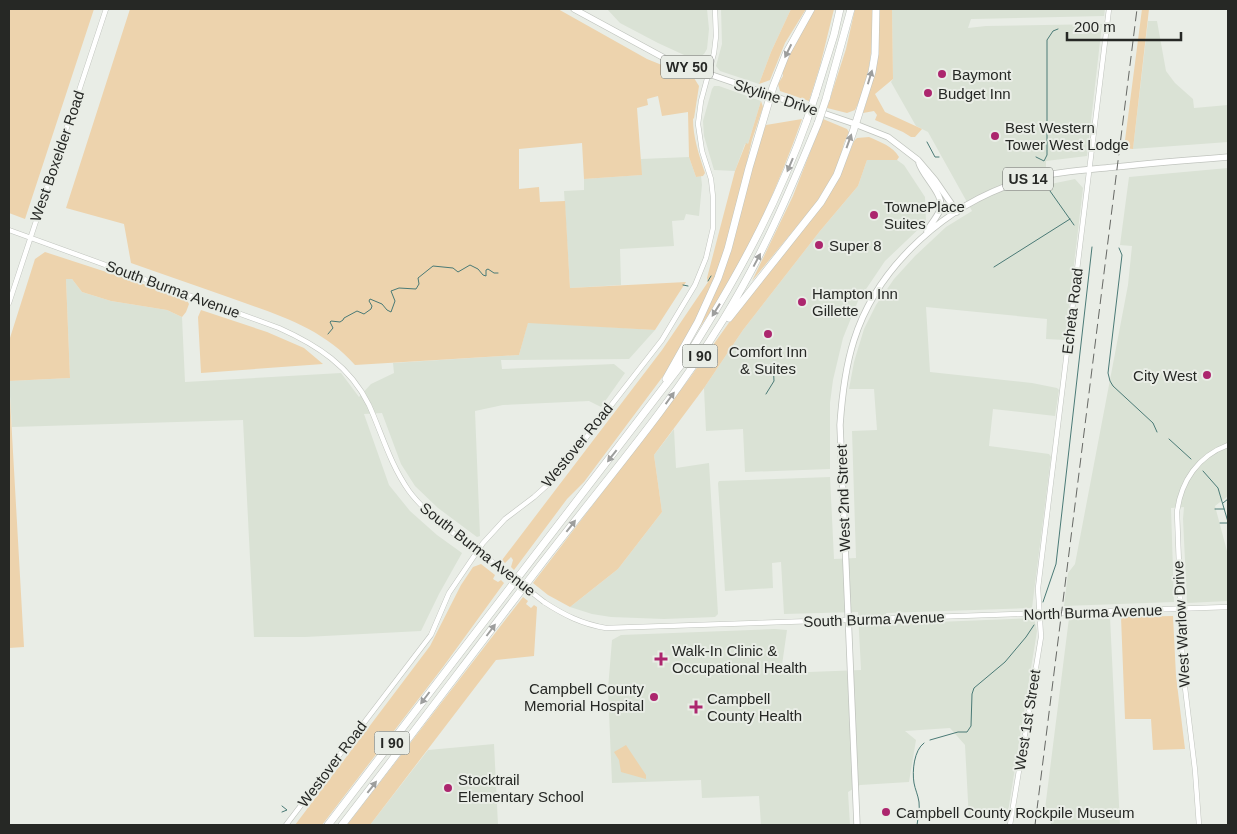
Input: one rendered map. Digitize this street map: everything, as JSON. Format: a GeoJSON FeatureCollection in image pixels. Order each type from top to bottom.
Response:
{"type":"FeatureCollection","features":[{"type":"Feature","properties":{"kind":"highway","name":"I 90"},"geometry":{"type":"LineString","coordinates":[[626,438],[686,347],[718,278],[728,249],[770,95],[786,54],[811,9]]}},
{"type":"Feature","properties":{"kind":"highway","name":"I 90"},"geometry":{"type":"LineString","coordinates":[[328,825],[687,357],[751,249],[779,192],[815,96],[840,9]]}},
{"type":"Feature","properties":{"kind":"highway","name":"I 90"},"geometry":{"type":"LineString","coordinates":[[693,367],[737,297],[770,237],[787,199],[818,124],[851,9]]}},
{"type":"Feature","properties":{"kind":"highway","name":"I 90"},"geometry":{"type":"LineString","coordinates":[[342,825],[541,564],[629,454],[749,291],[821,202],[837,175],[872,72],[875,54],[876,9]]}},
{"type":"Feature","properties":{"kind":"main road","name":"Skyline Drive"},"geometry":{"type":"LineString","coordinates":[[574,9],[652,52],[708,74],[888,137],[918,160],[935,180],[957,212]]}},
{"type":"Feature","properties":{"kind":"main road","name":"US 14"},"geometry":{"type":"LineString","coordinates":[[957,212],[989,195],[1024,180],[1042,176],[1090,169],[1228,157]]}},
{"type":"Feature","properties":{"kind":"main road"},"geometry":{"type":"LineString","coordinates":[[918,160],[921,170],[938,195],[941,204],[940,211],[926,233]]}},
{"type":"Feature","properties":{"kind":"main road","name":"West 2nd Street"},"geometry":{"type":"LineString","coordinates":[[857,825],[840,432],[845,371],[860,322],[872,298],[901,259],[926,233],[957,212]]}},
{"type":"Feature","properties":{"kind":"street","name":"West Boxelder Road"},"geometry":{"type":"LineString","coordinates":[[9,304],[106,9]]}},
{"type":"Feature","properties":{"kind":"street","name":"Westover Road"},"geometry":{"type":"LineString","coordinates":[[286,825],[430,635],[448,593],[477,551],[505,519],[553,480],[662,340],[695,285],[710,245],[714,213],[711,179],[702,150],[698,124],[701,101],[714,53],[716,36],[715,9]]}},
{"type":"Feature","properties":{"kind":"street","name":"Echeta Road"},"geometry":{"type":"LineString","coordinates":[[1039,614],[1038,588],[1109,9]]}},
{"type":"Feature","properties":{"kind":"street","name":"South Burma Avenue"},"geometry":{"type":"LineString","coordinates":[[9,230],[279,328],[302,338],[324,352],[346,372],[359,388],[368,404],[397,472],[414,497],[435,517],[477,551],[562,614],[606,628],[958,616]]}},
{"type":"Feature","properties":{"kind":"street","name":"West Warlow Drive"},"geometry":{"type":"LineString","coordinates":[[1199,825],[1195,770],[1186,698],[1180,609],[1177,512],[1181,490],[1192,471],[1211,453],[1228,445]]}},
{"type":"Feature","properties":{"kind":"street","name":"North Burma Avenue"},"geometry":{"type":"LineString","coordinates":[[958,616],[1228,607]]}},
{"type":"Feature","properties":{"kind":"street","name":"West 1st Street"},"geometry":{"type":"LineString","coordinates":[[1010,825],[1041,637],[1039,614]]}},
{"type":"Feature","properties":{"kind":"shaded area"},"geometry":{"type":"Polygon","coordinates":[[[9,9],[94,9],[25,219],[9,213],[9,9]]]}},
{"type":"Feature","properties":{"kind":"shaded area"},"geometry":{"type":"Polygon","coordinates":[[[130,9],[558,9],[647,59],[694,78],[699,86],[693,119],[694,132],[705,173],[703,176],[696,177],[689,157],[688,112],[662,116],[658,96],[647,99],[648,105],[637,108],[642,175],[584,179],[582,143],[519,149],[519,189],[539,187],[540,202],[565,201],[570,288],[686,282],[655,330],[528,323],[519,355],[355,365],[328,341],[297,323],[263,309],[131,263],[124,224],[66,208],[130,9]]]}},
{"type":"Feature","properties":{"kind":"shaded area"},"geometry":{"type":"Polygon","coordinates":[[[607,9],[707,9],[709,29],[707,49],[704,54],[695,60],[620,23],[607,9]]]}},
{"type":"Feature","properties":{"kind":"shaded area"},"geometry":{"type":"Polygon","coordinates":[[[721,9],[791,9],[771,52],[759,84],[720,71],[716,66],[722,44],[721,9]]]}},
{"type":"Feature","properties":{"kind":"shaded area"},"geometry":{"type":"Polygon","coordinates":[[[791,9],[806,9],[785,43],[770,80],[759,84],[771,52],[791,9]]]}},
{"type":"Feature","properties":{"kind":"shaded area"},"geometry":{"type":"Polygon","coordinates":[[[814,9],[834,9],[809,101],[780,91],[778,84],[783,76],[783,70],[790,53],[814,9]]]}},
{"type":"Feature","properties":{"kind":"shaded area"},"geometry":{"type":"Polygon","coordinates":[[[855,9],[873,9],[872,48],[865,86],[855,110],[847,113],[827,108],[846,49],[855,9]]]}},
{"type":"Feature","properties":{"kind":"shaded area"},"geometry":{"type":"Polygon","coordinates":[[[878,9],[892,9],[893,79],[875,94],[885,112],[922,129],[915,137],[911,137],[875,120],[877,115],[874,111],[863,113],[871,87],[878,9]]]}},
{"type":"Feature","properties":{"kind":"shaded area"},"geometry":{"type":"Polygon","coordinates":[[[892,9],[1105,9],[1104,16],[971,19],[968,28],[1102,24],[1087,156],[1046,161],[1046,185],[1075,179],[1083,188],[1065,340],[1046,339],[1047,319],[926,307],[930,372],[1032,383],[1059,390],[1055,416],[993,409],[989,446],[1049,454],[1051,457],[1032,608],[886,613],[887,624],[1034,618],[1037,631],[1007,818],[969,820],[965,745],[950,728],[905,731],[916,740],[909,782],[860,785],[848,792],[850,825],[761,825],[759,796],[702,798],[701,780],[612,783],[608,689],[612,640],[621,635],[787,630],[782,665],[783,673],[861,670],[858,612],[784,614],[781,562],[772,563],[773,588],[725,591],[718,483],[719,481],[830,477],[834,559],[856,558],[852,431],[877,430],[874,389],[849,389],[854,362],[864,329],[876,305],[894,279],[915,256],[946,227],[972,211],[928,132],[916,126],[891,82],[893,79],[892,9]]]}},
{"type":"Feature","properties":{"kind":"shaded area"},"geometry":{"type":"Polygon","coordinates":[[[1142,9],[1149,9],[1133,149],[1124,148],[1142,9]]]}},
{"type":"Feature","properties":{"kind":"shaded area"},"geometry":{"type":"Polygon","coordinates":[[[1148,21],[1157,21],[1166,71],[1175,83],[1193,99],[1194,108],[1228,105],[1228,142],[1133,149],[1148,21]]]}},
{"type":"Feature","properties":{"kind":"shaded area"},"geometry":{"type":"Polygon","coordinates":[[[714,86],[719,86],[761,101],[748,144],[745,144],[735,171],[714,170],[704,136],[703,121],[714,86]]]}},
{"type":"Feature","properties":{"kind":"shaded area"},"geometry":{"type":"Polygon","coordinates":[[[761,101],[763,107],[752,140],[727,247],[713,285],[698,316],[667,371],[584,482],[567,499],[514,570],[511,567],[513,560],[511,557],[505,563],[502,560],[662,350],[708,282],[707,278],[735,171],[746,143],[748,144],[761,101]]]}},
{"type":"Feature","properties":{"kind":"shaded area"},"geometry":{"type":"Polygon","coordinates":[[[802,119],[780,176],[755,232],[726,286],[693,337],[729,252],[756,153],[766,125],[802,119]]]}},
{"type":"Feature","properties":{"kind":"shaded area"},"geometry":{"type":"Polygon","coordinates":[[[823,119],[847,129],[849,132],[838,167],[816,203],[752,281],[793,196],[823,119]]]}},
{"type":"Feature","properties":{"kind":"shaded area"},"geometry":{"type":"Polygon","coordinates":[[[869,137],[890,147],[899,157],[897,160],[867,160],[858,186],[820,231],[743,330],[704,388],[654,455],[662,512],[618,569],[570,607],[548,595],[533,583],[689,379],[750,293],[840,176],[854,141],[857,138],[869,137]]]}},
{"type":"Feature","properties":{"kind":"shaded area"},"geometry":{"type":"Polygon","coordinates":[[[689,157],[696,177],[701,176],[699,216],[686,214],[684,220],[672,221],[674,246],[620,249],[621,285],[570,288],[564,191],[584,190],[584,179],[641,175],[641,159],[689,157]]]}},
{"type":"Feature","properties":{"kind":"shaded area"},"geometry":{"type":"Polygon","coordinates":[[[867,160],[897,160],[904,165],[925,197],[926,222],[885,261],[858,301],[843,338],[833,380],[830,403],[830,469],[745,472],[743,429],[706,431],[704,388],[743,330],[820,231],[858,186],[867,160]]]}},
{"type":"Feature","properties":{"kind":"shaded area"},"geometry":{"type":"Polygon","coordinates":[[[1228,168],[1228,496],[1215,506],[1228,555],[1228,601],[1187,603],[1184,507],[1171,508],[1174,602],[1064,606],[1068,573],[1075,564],[1128,285],[1132,246],[1120,245],[1129,177],[1228,168]]]}},
{"type":"Feature","properties":{"kind":"shaded area"},"geometry":{"type":"Polygon","coordinates":[[[45,252],[186,298],[189,304],[182,317],[167,310],[111,301],[82,292],[72,279],[66,279],[70,378],[9,381],[9,341],[35,259],[45,252]]]}},
{"type":"Feature","properties":{"kind":"shaded area"},"geometry":{"type":"Polygon","coordinates":[[[66,279],[72,279],[82,292],[111,301],[167,310],[182,317],[185,382],[341,373],[359,397],[371,384],[394,373],[393,363],[519,355],[528,322],[655,330],[629,359],[501,360],[502,369],[614,364],[625,373],[601,407],[589,401],[503,405],[475,411],[480,536],[477,537],[438,508],[415,486],[401,464],[382,413],[364,414],[389,485],[410,511],[437,535],[462,553],[421,631],[305,637],[254,637],[243,420],[12,427],[9,381],[70,378],[66,279]]]}},
{"type":"Feature","properties":{"kind":"shaded area"},"geometry":{"type":"Polygon","coordinates":[[[201,310],[267,332],[304,348],[323,364],[201,373],[198,317],[201,310]]]}},
{"type":"Feature","properties":{"kind":"shaded area"},"geometry":{"type":"Polygon","coordinates":[[[9,381],[24,647],[9,648],[9,381]]]}},
{"type":"Feature","properties":{"kind":"shaded area"},"geometry":{"type":"Polygon","coordinates":[[[674,429],[676,468],[709,463],[718,614],[715,617],[664,619],[611,617],[592,614],[570,607],[618,569],[662,512],[654,455],[674,429]]]}},
{"type":"Feature","properties":{"kind":"shaded area"},"geometry":{"type":"Polygon","coordinates":[[[481,564],[495,575],[493,579],[498,582],[501,580],[504,583],[443,667],[322,825],[295,825],[430,646],[461,585],[473,567],[481,564]]]}},
{"type":"Feature","properties":{"kind":"shaded area"},"geometry":{"type":"Polygon","coordinates":[[[523,597],[528,601],[526,604],[531,608],[534,605],[537,607],[534,656],[496,660],[370,825],[347,825],[523,597]]]}},
{"type":"Feature","properties":{"kind":"shaded area"},"geometry":{"type":"Polygon","coordinates":[[[1173,616],[1176,676],[1185,749],[1153,750],[1151,719],[1125,719],[1121,617],[1173,616]]]}},
{"type":"Feature","properties":{"kind":"shaded area"},"geometry":{"type":"Polygon","coordinates":[[[1110,617],[1120,825],[1051,825],[1051,818],[1044,817],[1069,618],[1110,617]]]}},
{"type":"Feature","properties":{"kind":"shaded area","name":"Stocktrail Elementary School"},"geometry":{"type":"Polygon","coordinates":[[[494,744],[498,825],[370,825],[428,750],[494,744]]]}},
{"type":"Feature","properties":{"kind":"shaded area"},"geometry":{"type":"Polygon","coordinates":[[[626,745],[646,775],[646,779],[621,772],[619,760],[614,752],[626,745]]]}},
{"type":"Feature","properties":{"kind":"waterway"},"geometry":{"type":"LineString","coordinates":[[1036,157],[1044,161],[1047,155],[1047,40],[1053,31],[1058,29]]}},
{"type":"Feature","properties":{"kind":"waterway"},"geometry":{"type":"LineString","coordinates":[[927,142],[935,157],[939,157]]}},
{"type":"Feature","properties":{"kind":"waterway"},"geometry":{"type":"LineString","coordinates":[[1048,186],[1074,225]]}},
{"type":"Feature","properties":{"kind":"waterway"},"geometry":{"type":"LineString","coordinates":[[994,267],[1070,219]]}},
{"type":"Feature","properties":{"kind":"waterway"},"geometry":{"type":"LineString","coordinates":[[1043,602],[1056,564],[1092,247]]}},
{"type":"Feature","properties":{"kind":"waterway"},"geometry":{"type":"LineString","coordinates":[[1119,248],[1122,255],[1108,373],[1113,386],[1153,423],[1157,432]]}},
{"type":"Feature","properties":{"kind":"waterway"},"geometry":{"type":"LineString","coordinates":[[328,334],[333,328],[331,321],[340,322],[357,311],[364,314],[371,309],[370,299],[382,304],[391,312],[395,301],[391,291],[399,288],[416,289],[419,284],[418,278],[433,266],[453,268],[458,272],[470,265],[486,276],[486,270],[488,269],[498,273]]}},
{"type":"Feature","properties":{"kind":"waterway"},"geometry":{"type":"LineString","coordinates":[[708,281],[711,276]]}},
{"type":"Feature","properties":{"kind":"waterway"},"geometry":{"type":"LineString","coordinates":[[683,285],[688,286]]}},
{"type":"Feature","properties":{"kind":"waterway"},"geometry":{"type":"LineString","coordinates":[[766,394],[774,381],[773,362]]}},
{"type":"Feature","properties":{"kind":"waterway"},"geometry":{"type":"LineString","coordinates":[[1169,439],[1191,459]]}},
{"type":"Feature","properties":{"kind":"waterway"},"geometry":{"type":"LineString","coordinates":[[1203,471],[1218,488],[1228,522]]}},
{"type":"Feature","properties":{"kind":"waterway"},"geometry":{"type":"LineString","coordinates":[[1223,503],[1228,499]]}},
{"type":"Feature","properties":{"kind":"waterway"},"geometry":{"type":"LineString","coordinates":[[1215,509],[1224,509]]}},
{"type":"Feature","properties":{"kind":"waterway"},"geometry":{"type":"LineString","coordinates":[[1220,523],[1228,523]]}},
{"type":"Feature","properties":{"kind":"waterway"},"geometry":{"type":"LineString","coordinates":[[930,740],[958,732],[967,732],[971,726],[972,694],[974,688],[1005,662],[1034,625]]}},
{"type":"Feature","properties":{"kind":"waterway"},"geometry":{"type":"LineString","coordinates":[[917,825],[919,805],[913,773],[916,756],[924,743]]}},
{"type":"Feature","properties":{"kind":"waterway"},"geometry":{"type":"LineString","coordinates":[[282,806],[287,810],[282,812]]}},
{"type":"Feature","properties":{"kind":"railway"},"geometry":{"type":"LineString","coordinates":[[1035,825],[1137,9]]}},
{"type":"Feature","properties":{"kind":"place","name":"Baymont"},"geometry":{"type":"Point","coordinates":[942,74]}},
{"type":"Feature","properties":{"kind":"place","name":"Budget Inn"},"geometry":{"type":"Point","coordinates":[928,93]}},
{"type":"Feature","properties":{"kind":"place","name":"Best Western Tower West Lodge"},"geometry":{"type":"Point","coordinates":[995,136]}},
{"type":"Feature","properties":{"kind":"place","name":"TownePlace Suites"},"geometry":{"type":"Point","coordinates":[874,215]}},
{"type":"Feature","properties":{"kind":"place","name":"Super 8"},"geometry":{"type":"Point","coordinates":[819,245]}},
{"type":"Feature","properties":{"kind":"place","name":"Hampton Inn Gillette"},"geometry":{"type":"Point","coordinates":[802,302]}},
{"type":"Feature","properties":{"kind":"place","name":"Comfort Inn & Suites"},"geometry":{"type":"Point","coordinates":[768,334]}},
{"type":"Feature","properties":{"kind":"place","name":"City West"},"geometry":{"type":"Point","coordinates":[1207,375]}},
{"type":"Feature","properties":{"kind":"place","name":"Walk-In Clinic & Occupational Health"},"geometry":{"type":"Point","coordinates":[661,659]}},
{"type":"Feature","properties":{"kind":"place","name":"Campbell County Memorial Hospital"},"geometry":{"type":"Point","coordinates":[654,697]}},
{"type":"Feature","properties":{"kind":"place","name":"Campbell County Health"},"geometry":{"type":"Point","coordinates":[696,707]}},
{"type":"Feature","properties":{"kind":"place","name":"Stocktrail Elementary School"},"geometry":{"type":"Point","coordinates":[448,788]}},
{"type":"Feature","properties":{"kind":"place","name":"Campbell County Rockpile Museum"},"geometry":{"type":"Point","coordinates":[886,812]}}]}
